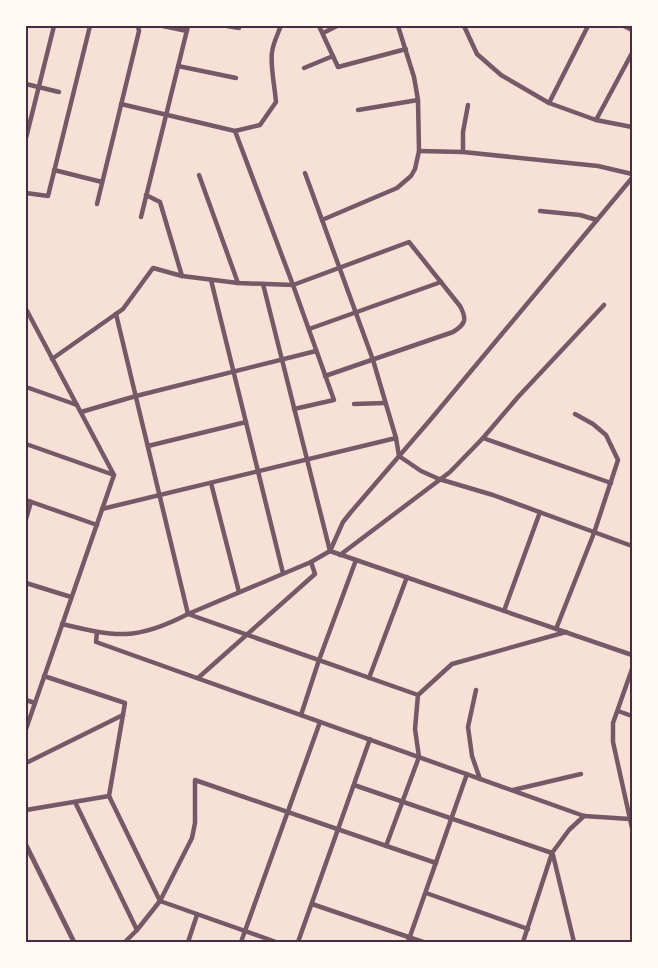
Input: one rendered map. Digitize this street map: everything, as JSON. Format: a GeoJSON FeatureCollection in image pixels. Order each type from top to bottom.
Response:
{"type":"FeatureCollection","features":[{"type":"Feature","properties":{"kind":"street"},"geometry":{"type":"LineString","coordinates":[[26,138],[54,26]]}},
{"type":"Feature","properties":{"kind":"street"},"geometry":{"type":"LineString","coordinates":[[26,193],[48,196],[90,26]]}},
{"type":"Feature","properties":{"kind":"street"},"geometry":{"type":"LineString","coordinates":[[97,204],[139,31],[138,26]]}},
{"type":"Feature","properties":{"kind":"street"},"geometry":{"type":"LineString","coordinates":[[141,217],[188,28],[163,26]]}},
{"type":"Feature","properties":{"kind":"street"},"geometry":{"type":"LineString","coordinates":[[227,26],[239,28]]}},
{"type":"Feature","properties":{"kind":"street"},"geometry":{"type":"LineString","coordinates":[[121,104],[235,131],[260,125],[276,102],[272,53],[281,26]]}},
{"type":"Feature","properties":{"kind":"street"},"geometry":{"type":"LineString","coordinates":[[319,26],[339,67],[406,49]]}},
{"type":"Feature","properties":{"kind":"street"},"geometry":{"type":"LineString","coordinates":[[323,33],[337,26]]}},
{"type":"Feature","properties":{"kind":"street"},"geometry":{"type":"LineString","coordinates":[[322,220],[397,188],[411,176],[415,169],[419,151],[418,100],[414,77],[398,26]]}},
{"type":"Feature","properties":{"kind":"street"},"geometry":{"type":"LineString","coordinates":[[464,26],[477,54],[501,75],[549,103],[596,120],[633,127]]}},
{"type":"Feature","properties":{"kind":"street"},"geometry":{"type":"LineString","coordinates":[[468,33],[472,26]]}},
{"type":"Feature","properties":{"kind":"street"},"geometry":{"type":"LineString","coordinates":[[549,103],[588,26]]}},
{"type":"Feature","properties":{"kind":"street"},"geometry":{"type":"LineString","coordinates":[[624,26],[633,30]]}},
{"type":"Feature","properties":{"kind":"street"},"geometry":{"type":"LineString","coordinates":[[596,120],[633,53]]}},
{"type":"Feature","properties":{"kind":"street"},"geometry":{"type":"LineString","coordinates":[[304,68],[333,56]]}},
{"type":"Feature","properties":{"kind":"street"},"geometry":{"type":"LineString","coordinates":[[178,66],[236,78]]}},
{"type":"Feature","properties":{"kind":"street"},"geometry":{"type":"LineString","coordinates":[[26,84],[59,92]]}},
{"type":"Feature","properties":{"kind":"street"},"geometry":{"type":"LineString","coordinates":[[358,110],[418,100]]}},
{"type":"Feature","properties":{"kind":"street"},"geometry":{"type":"LineString","coordinates":[[463,152],[462,132],[468,105]]}},
{"type":"Feature","properties":{"kind":"street"},"geometry":{"type":"LineString","coordinates":[[235,131],[334,400],[294,409]]}},
{"type":"Feature","properties":{"kind":"street"},"geometry":{"type":"LineString","coordinates":[[62,624],[123,635],[143,633],[311,562],[330,551],[343,522],[633,176],[598,166],[463,152],[419,151]]}},
{"type":"Feature","properties":{"kind":"street"},"geometry":{"type":"LineString","coordinates":[[54,170],[102,182]]}},
{"type":"Feature","properties":{"kind":"street"},"geometry":{"type":"LineString","coordinates":[[305,173],[373,360],[396,438],[399,456],[421,471],[439,479],[493,495],[633,546]]}},
{"type":"Feature","properties":{"kind":"street"},"geometry":{"type":"LineString","coordinates":[[199,175],[238,283]]}},
{"type":"Feature","properties":{"kind":"street"},"geometry":{"type":"LineString","coordinates":[[146,195],[160,202],[182,276]]}},
{"type":"Feature","properties":{"kind":"street"},"geometry":{"type":"LineString","coordinates":[[540,211],[580,215],[597,220]]}},
{"type":"Feature","properties":{"kind":"street"},"geometry":{"type":"LineString","coordinates":[[52,358],[123,309],[153,268],[182,276],[212,280],[293,285],[409,242],[460,306],[465,319],[453,332],[326,376]]}},
{"type":"Feature","properties":{"kind":"street"},"geometry":{"type":"LineString","coordinates":[[212,280],[284,573]]}},
{"type":"Feature","properties":{"kind":"street"},"geometry":{"type":"LineString","coordinates":[[309,329],[441,282]]}},
{"type":"Feature","properties":{"kind":"street"},"geometry":{"type":"LineString","coordinates":[[263,284],[330,551]]}},
{"type":"Feature","properties":{"kind":"street"},"geometry":{"type":"LineString","coordinates":[[340,555],[450,472],[604,306]]}},
{"type":"Feature","properties":{"kind":"street"},"geometry":{"type":"LineString","coordinates":[[26,309],[114,474],[26,729]]}},
{"type":"Feature","properties":{"kind":"street"},"geometry":{"type":"LineString","coordinates":[[116,314],[188,614]]}},
{"type":"Feature","properties":{"kind":"street"},"geometry":{"type":"LineString","coordinates":[[81,412],[316,351]]}},
{"type":"Feature","properties":{"kind":"street"},"geometry":{"type":"LineString","coordinates":[[26,387],[77,405]]}},
{"type":"Feature","properties":{"kind":"street"},"geometry":{"type":"LineString","coordinates":[[354,404],[385,403]]}},
{"type":"Feature","properties":{"kind":"street"},"geometry":{"type":"LineString","coordinates":[[556,629],[594,533],[618,460],[606,435],[593,424],[575,414]]}},
{"type":"Feature","properties":{"kind":"street"},"geometry":{"type":"LineString","coordinates":[[148,446],[246,422]]}},
{"type":"Feature","properties":{"kind":"street"},"geometry":{"type":"LineString","coordinates":[[102,509],[396,438]]}},
{"type":"Feature","properties":{"kind":"street"},"geometry":{"type":"LineString","coordinates":[[483,438],[611,483]]}},
{"type":"Feature","properties":{"kind":"street"},"geometry":{"type":"LineString","coordinates":[[26,444],[114,474]]}},
{"type":"Feature","properties":{"kind":"street"},"geometry":{"type":"LineString","coordinates":[[211,483],[238,592]]}},
{"type":"Feature","properties":{"kind":"street"},"geometry":{"type":"LineString","coordinates":[[26,519],[28,501],[97,525]]}},
{"type":"Feature","properties":{"kind":"street"},"geometry":{"type":"LineString","coordinates":[[504,611],[540,512]]}},
{"type":"Feature","properties":{"kind":"street"},"geometry":{"type":"LineString","coordinates":[[330,551],[633,655]]}},
{"type":"Feature","properties":{"kind":"street"},"geometry":{"type":"LineString","coordinates":[[301,715],[318,660],[356,560]]}},
{"type":"Feature","properties":{"kind":"street"},"geometry":{"type":"LineString","coordinates":[[198,678],[315,574],[311,562]]}},
{"type":"Feature","properties":{"kind":"street"},"geometry":{"type":"LineString","coordinates":[[369,678],[406,578]]}},
{"type":"Feature","properties":{"kind":"street"},"geometry":{"type":"LineString","coordinates":[[26,583],[71,597]]}},
{"type":"Feature","properties":{"kind":"street"},"geometry":{"type":"LineString","coordinates":[[188,614],[418,695]]}},
{"type":"Feature","properties":{"kind":"street"},"geometry":{"type":"LineString","coordinates":[[97,632],[96,642],[584,816],[630,819]]}},
{"type":"Feature","properties":{"kind":"street"},"geometry":{"type":"LineString","coordinates":[[386,846],[418,757],[415,729],[418,695],[452,664],[566,632]]}},
{"type":"Feature","properties":{"kind":"street"},"geometry":{"type":"LineString","coordinates":[[633,669],[613,723],[613,741],[633,828]]}},
{"type":"Feature","properties":{"kind":"street"},"geometry":{"type":"LineString","coordinates":[[44,676],[125,703],[109,796],[160,902],[276,942]]}},
{"type":"Feature","properties":{"kind":"street"},"geometry":{"type":"LineString","coordinates":[[476,690],[468,727],[472,756],[480,778]]}},
{"type":"Feature","properties":{"kind":"street"},"geometry":{"type":"LineString","coordinates":[[26,700],[35,703]]}},
{"type":"Feature","properties":{"kind":"street"},"geometry":{"type":"LineString","coordinates":[[618,711],[633,716]]}},
{"type":"Feature","properties":{"kind":"street"},"geometry":{"type":"LineString","coordinates":[[26,764],[123,715]]}},
{"type":"Feature","properties":{"kind":"street"},"geometry":{"type":"LineString","coordinates":[[242,942],[320,722]]}},
{"type":"Feature","properties":{"kind":"street"},"geometry":{"type":"LineString","coordinates":[[298,942],[370,739]]}},
{"type":"Feature","properties":{"kind":"street"},"geometry":{"type":"LineString","coordinates":[[409,940],[467,774]]}},
{"type":"Feature","properties":{"kind":"street"},"geometry":{"type":"LineString","coordinates":[[513,790],[581,774]]}},
{"type":"Feature","properties":{"kind":"street"},"geometry":{"type":"LineString","coordinates":[[125,942],[160,902],[192,838],[195,824],[195,780],[436,863]]}},
{"type":"Feature","properties":{"kind":"street"},"geometry":{"type":"LineString","coordinates":[[354,785],[552,853]]}},
{"type":"Feature","properties":{"kind":"street"},"geometry":{"type":"LineString","coordinates":[[26,810],[109,796]]}},
{"type":"Feature","properties":{"kind":"street"},"geometry":{"type":"LineString","coordinates":[[75,802],[137,930]]}},
{"type":"Feature","properties":{"kind":"street"},"geometry":{"type":"LineString","coordinates":[[523,942],[552,853],[569,830],[584,816]]}},
{"type":"Feature","properties":{"kind":"street"},"geometry":{"type":"LineString","coordinates":[[26,845],[74,942]]}},
{"type":"Feature","properties":{"kind":"street"},"geometry":{"type":"LineString","coordinates":[[552,853],[574,942]]}},
{"type":"Feature","properties":{"kind":"street"},"geometry":{"type":"LineString","coordinates":[[426,893],[528,929]]}},
{"type":"Feature","properties":{"kind":"street"},"geometry":{"type":"LineString","coordinates":[[312,904],[409,940],[423,942]]}},
{"type":"Feature","properties":{"kind":"street"},"geometry":{"type":"LineString","coordinates":[[188,942],[197,915]]}}]}
